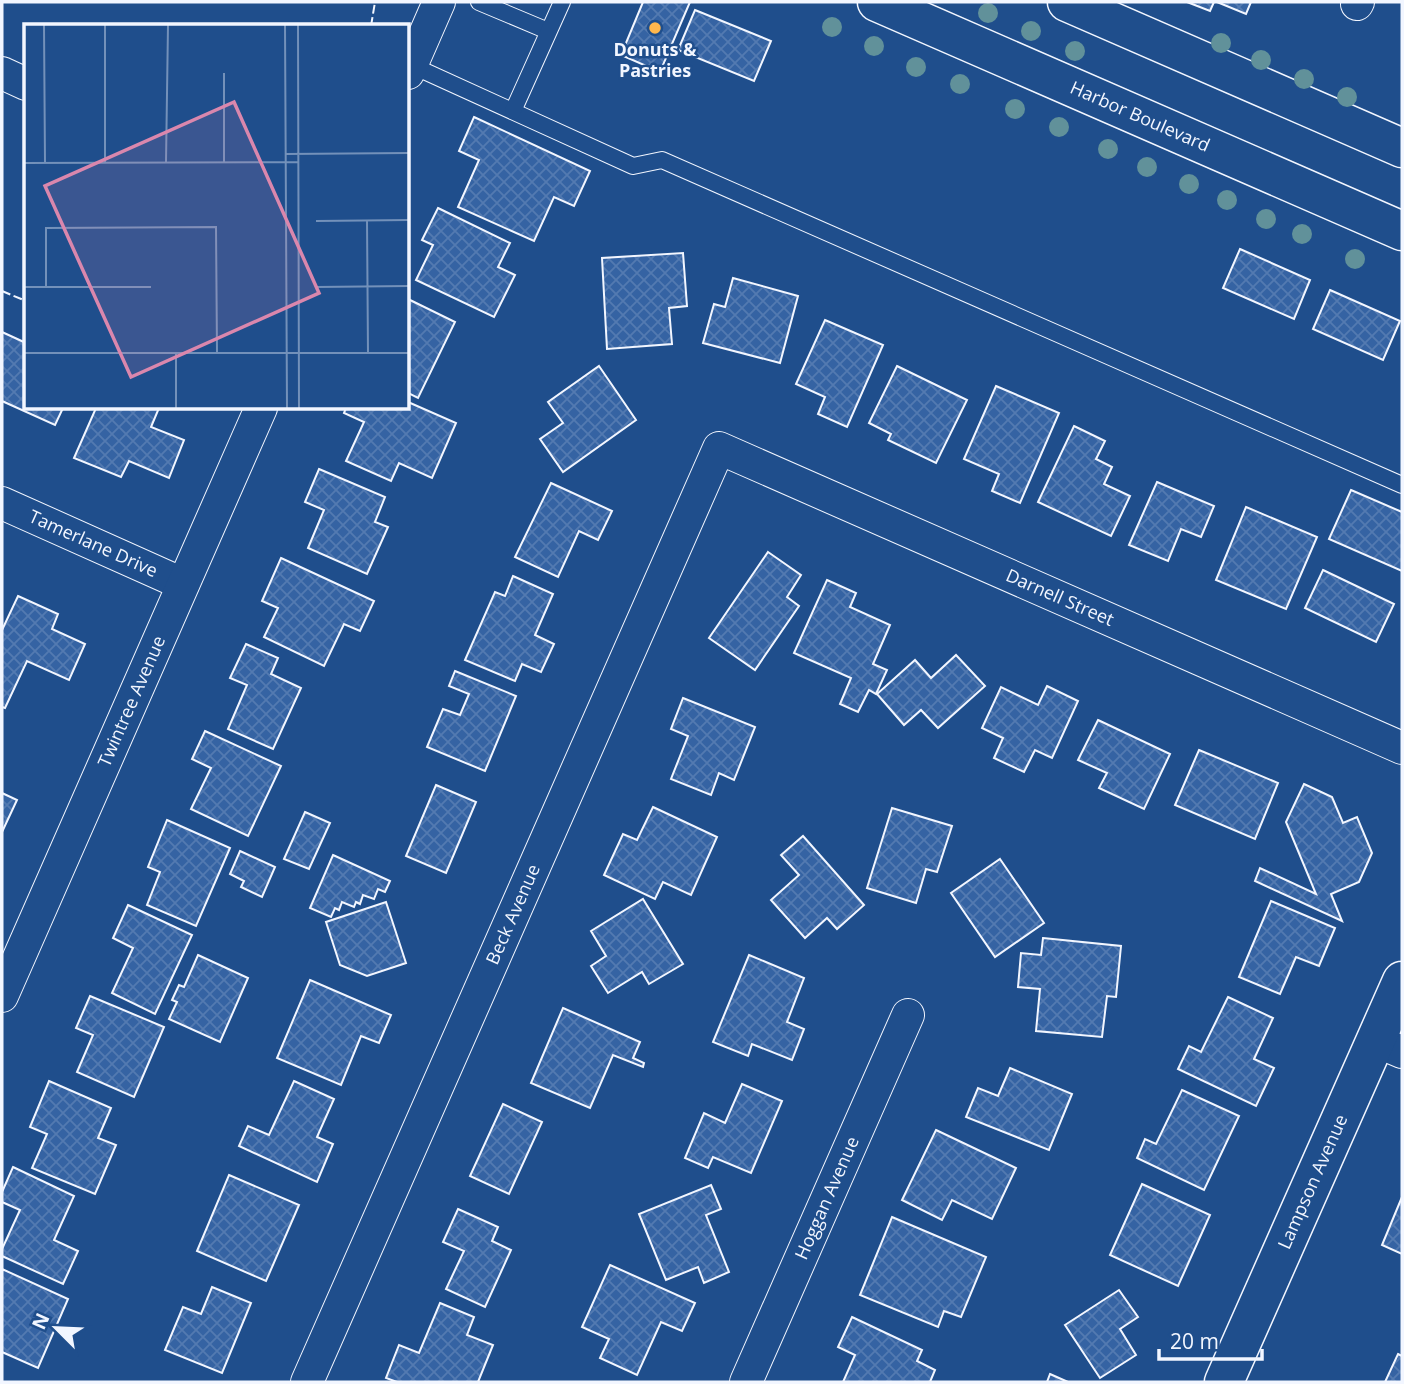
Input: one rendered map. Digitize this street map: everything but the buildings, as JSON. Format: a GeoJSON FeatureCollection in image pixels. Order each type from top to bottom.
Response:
{"type":"FeatureCollection","features":[{"type":"Feature","properties":{"kind":"main road","name":"Harbor Boulevard"},"geometry":{"type":"LineString","coordinates":[[877,2],[1402,231]]}},
{"type":"Feature","properties":{"kind":"main road"},"geometry":{"type":"LineString","coordinates":[[1067,2],[1402,148]]}},
{"type":"Feature","properties":{"kind":"main road","name":"Lampson Avenue"},"geometry":{"type":"LineString","coordinates":[[1224,1382],[1389,1046],[1402,981]]}},
{"type":"Feature","properties":{"kind":"street"},"geometry":{"type":"LineString","coordinates":[[410,67],[439,2]]}},
{"type":"Feature","properties":{"kind":"street"},"geometry":{"type":"LineString","coordinates":[[2,73],[24,83]]}},
{"type":"Feature","properties":{"kind":"street","name":"Twintree Avenue"},"geometry":{"type":"LineString","coordinates":[[2,996],[11,949],[183,584],[260,410]]}},
{"type":"Feature","properties":{"kind":"street","name":"Darnell Street"},"geometry":{"type":"LineString","coordinates":[[719,448],[1402,748]]}},
{"type":"Feature","properties":{"kind":"street","name":"Beck Avenue"},"geometry":{"type":"LineString","coordinates":[[307,1382],[719,448]]}},
{"type":"Feature","properties":{"kind":"street","name":"Tamerlane Drive"},"geometry":{"type":"LineString","coordinates":[[2,503],[183,584]]}},
{"type":"Feature","properties":{"kind":"street","name":"Hoggan Avenue"},"geometry":{"type":"LineString","coordinates":[[746,1382],[908,1015]]}},
{"type":"Feature","properties":{"kind":"lane"},"geometry":{"type":"LineString","coordinates":[[479,2],[548,31]]}},
{"type":"Feature","properties":{"kind":"lane"},"geometry":{"type":"LineString","coordinates":[[513,111],[562,2]]}},
{"type":"Feature","properties":{"kind":"lane"},"geometry":{"type":"LineString","coordinates":[[410,69],[513,111],[633,166],[662,160],[1402,485]]}},
{"type":"Feature","properties":{"kind":"fence"},"geometry":{"type":"LineString","coordinates":[[371,24],[375,2]]}},
{"type":"Feature","properties":{"kind":"fence"},"geometry":{"type":"LineString","coordinates":[[2,291],[24,300]]}},
{"type":"Feature","properties":{"kind":"place","name":"Donuts & Pastries"},"geometry":{"type":"Point","coordinates":[655,28]}}]}
